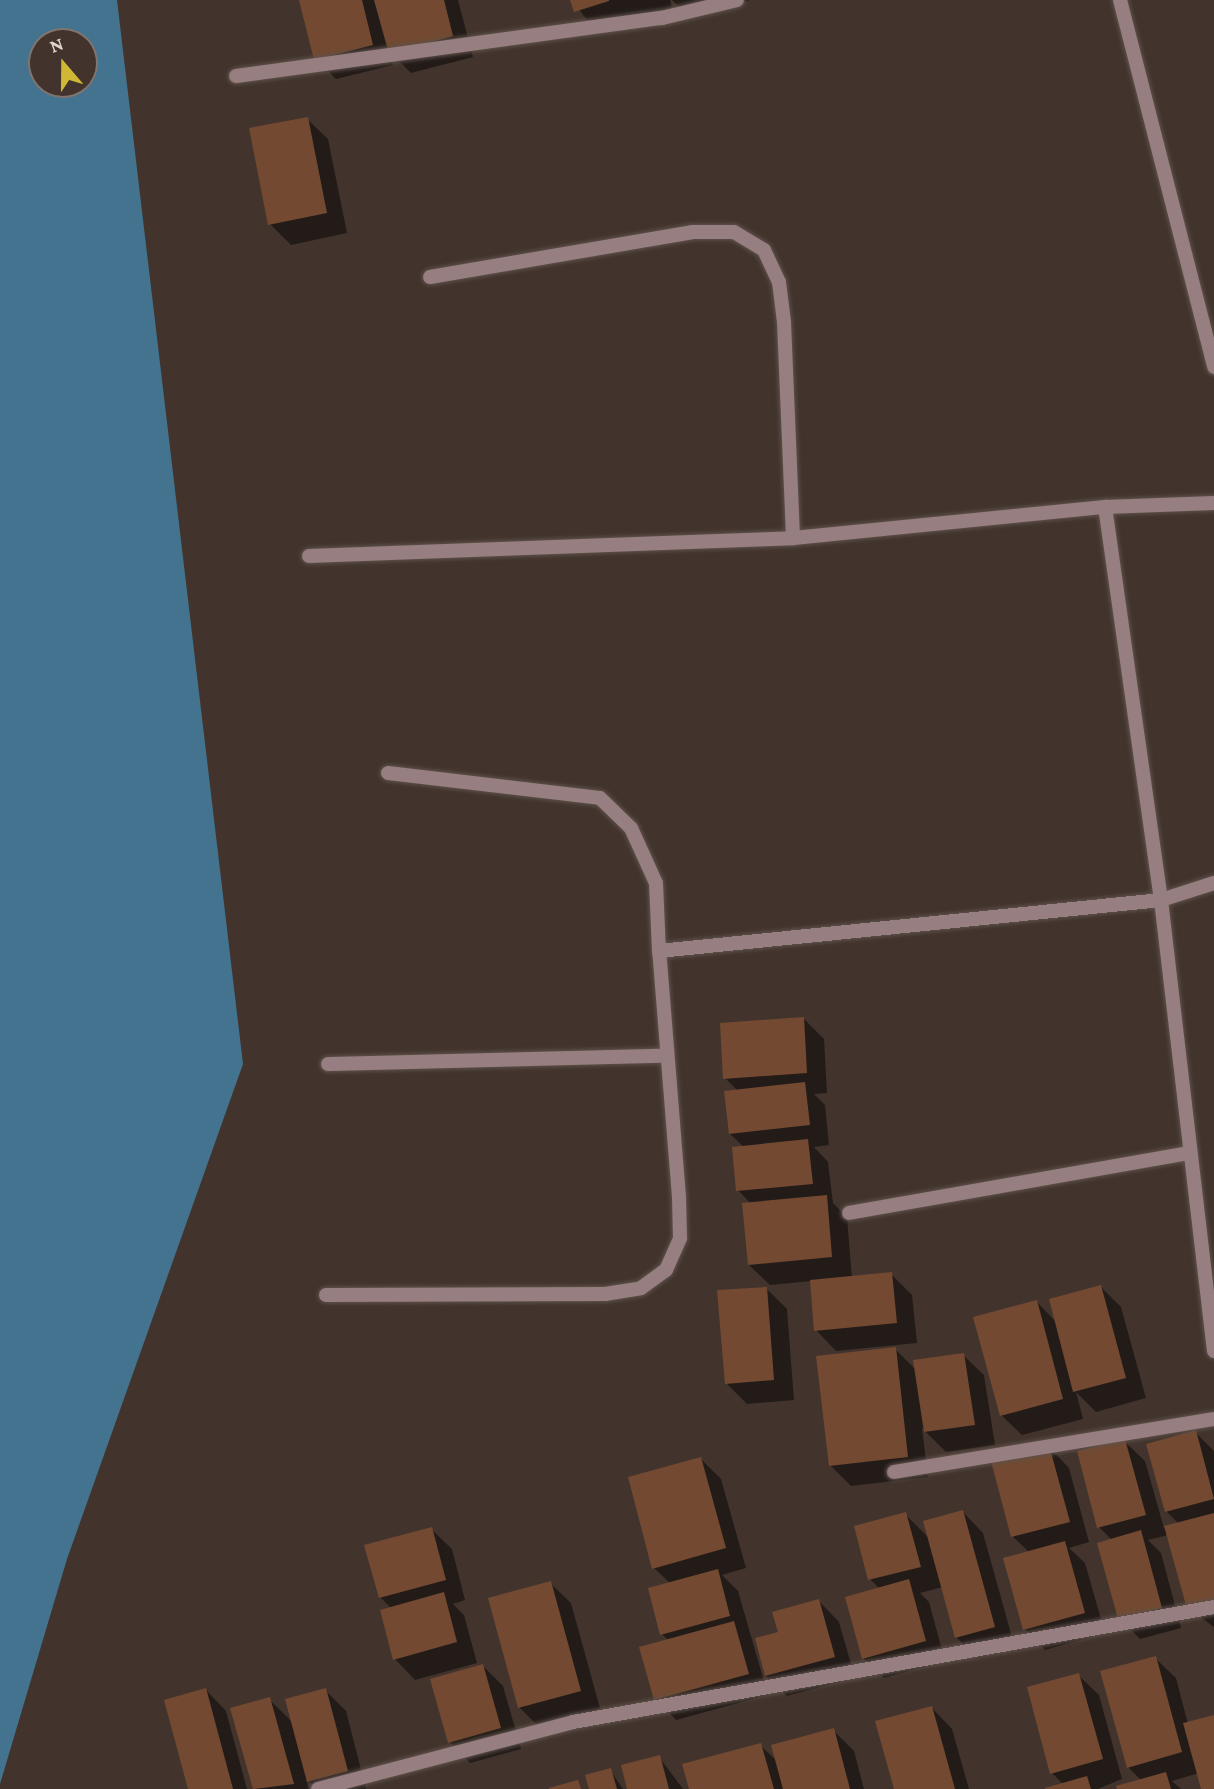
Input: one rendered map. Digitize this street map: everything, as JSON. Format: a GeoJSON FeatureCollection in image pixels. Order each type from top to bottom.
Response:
{"type":"FeatureCollection","features":[{"type":"Feature","properties":{"kind":"street"},"geometry":{"type":"LineString","coordinates":[[236,76],[662,18],[737,0]]}},
{"type":"Feature","properties":{"kind":"street"},"geometry":{"type":"LineString","coordinates":[[1120,0],[1214,368]]}},
{"type":"Feature","properties":{"kind":"street"},"geometry":{"type":"LineString","coordinates":[[430,277],[693,232],[734,232],[764,250],[779,282],[785,322],[793,538]]}},
{"type":"Feature","properties":{"kind":"street"},"geometry":{"type":"LineString","coordinates":[[309,556],[793,538],[1105,507],[1214,503]]}},
{"type":"Feature","properties":{"kind":"street"},"geometry":{"type":"LineString","coordinates":[[1105,507],[1161,900],[1214,1351]]}},
{"type":"Feature","properties":{"kind":"street"},"geometry":{"type":"LineString","coordinates":[[326,1294],[605,1294],[641,1288],[658,1276],[680,1238],[664,1056],[656,883],[631,828],[600,799],[388,773]]}},
{"type":"Feature","properties":{"kind":"street"},"geometry":{"type":"LineString","coordinates":[[659,951],[1161,900],[1214,883]]}},
{"type":"Feature","properties":{"kind":"street"},"geometry":{"type":"LineString","coordinates":[[328,1064],[664,1056]]}},
{"type":"Feature","properties":{"kind":"street"},"geometry":{"type":"LineString","coordinates":[[849,1213],[1190,1153]]}},
{"type":"Feature","properties":{"kind":"street"},"geometry":{"type":"LineString","coordinates":[[894,1472],[1214,1419]]}},
{"type":"Feature","properties":{"kind":"street"},"geometry":{"type":"LineString","coordinates":[[318,1789],[573,1722],[1214,1607]]}},
{"type":"Feature","properties":{"kind":"water"},"geometry":{"type":"Polygon","coordinates":[[[0,0],[117,0],[243,1064],[67,1559],[0,1784],[0,0]]]}},
{"type":"Feature","properties":{"kind":"building"},"geometry":{"type":"Polygon","coordinates":[[[299,0],[362,0],[373,45],[314,60],[299,0]]]}},
{"type":"Feature","properties":{"kind":"building"},"geometry":{"type":"Polygon","coordinates":[[[374,0],[444,0],[453,36],[389,54],[374,0]]]}},
{"type":"Feature","properties":{"kind":"building"},"geometry":{"type":"Polygon","coordinates":[[[570,0],[609,0],[609,1],[574,12],[570,0]]]}},
{"type":"Feature","properties":{"kind":"building"},"geometry":{"type":"Polygon","coordinates":[[[308,117],[327,213],[268,225],[249,128],[308,117]]]}},
{"type":"Feature","properties":{"kind":"building"},"geometry":{"type":"Polygon","coordinates":[[[804,1017],[807,1073],[723,1079],[720,1023],[804,1017]]]}},
{"type":"Feature","properties":{"kind":"building"},"geometry":{"type":"Polygon","coordinates":[[[805,1082],[810,1125],[729,1134],[724,1091],[805,1082]]]}},
{"type":"Feature","properties":{"kind":"building"},"geometry":{"type":"Polygon","coordinates":[[[808,1139],[813,1184],[736,1191],[732,1147],[808,1139]]]}},
{"type":"Feature","properties":{"kind":"building"},"geometry":{"type":"Polygon","coordinates":[[[827,1195],[832,1257],[748,1265],[742,1203],[827,1195]]]}},
{"type":"Feature","properties":{"kind":"building"},"geometry":{"type":"Polygon","coordinates":[[[892,1272],[897,1323],[814,1331],[810,1280],[892,1272]]]}},
{"type":"Feature","properties":{"kind":"building"},"geometry":{"type":"Polygon","coordinates":[[[1101,1285],[1126,1378],[1073,1392],[1049,1299],[1101,1285]]]}},
{"type":"Feature","properties":{"kind":"building"},"geometry":{"type":"Polygon","coordinates":[[[767,1287],[774,1380],[725,1384],[717,1290],[767,1287]]]}},
{"type":"Feature","properties":{"kind":"building"},"geometry":{"type":"Polygon","coordinates":[[[1037,1300],[1063,1399],[1000,1416],[973,1317],[1037,1300]]]}},
{"type":"Feature","properties":{"kind":"building"},"geometry":{"type":"Polygon","coordinates":[[[896,1347],[908,1457],[829,1466],[816,1356],[896,1347]]]}},
{"type":"Feature","properties":{"kind":"building"},"geometry":{"type":"Polygon","coordinates":[[[964,1353],[975,1425],[924,1432],[913,1360],[964,1353]]]}},
{"type":"Feature","properties":{"kind":"building"},"geometry":{"type":"Polygon","coordinates":[[[1196,1430],[1214,1499],[1165,1512],[1146,1444],[1196,1430]]]}},
{"type":"Feature","properties":{"kind":"building"},"geometry":{"type":"Polygon","coordinates":[[[1125,1439],[1146,1515],[1097,1528],[1077,1451],[1125,1439]]]}},
{"type":"Feature","properties":{"kind":"building"},"geometry":{"type":"Polygon","coordinates":[[[1049,1445],[1070,1522],[1011,1537],[991,1461],[1049,1445]]]}},
{"type":"Feature","properties":{"kind":"building"},"geometry":{"type":"Polygon","coordinates":[[[701,1457],[726,1548],[652,1569],[628,1477],[701,1457]]]}},
{"type":"Feature","properties":{"kind":"building"},"geometry":{"type":"Polygon","coordinates":[[[963,1510],[995,1627],[955,1638],[923,1521],[963,1510]]]}},
{"type":"Feature","properties":{"kind":"building"},"geometry":{"type":"Polygon","coordinates":[[[906,1512],[921,1567],[868,1580],[854,1526],[906,1512]]]}},
{"type":"Feature","properties":{"kind":"building"},"geometry":{"type":"Polygon","coordinates":[[[1214,1513],[1214,1601],[1187,1609],[1164,1526],[1214,1513]]]}},
{"type":"Feature","properties":{"kind":"building"},"geometry":{"type":"Polygon","coordinates":[[[432,1527],[446,1580],[379,1598],[364,1545],[432,1527]]]}},
{"type":"Feature","properties":{"kind":"building"},"geometry":{"type":"Polygon","coordinates":[[[1141,1530],[1162,1608],[1118,1619],[1097,1543],[1141,1530]]]}},
{"type":"Feature","properties":{"kind":"building"},"geometry":{"type":"Polygon","coordinates":[[[1065,1541],[1085,1613],[1023,1630],[1003,1558],[1065,1541]]]}},
{"type":"Feature","properties":{"kind":"building"},"geometry":{"type":"Polygon","coordinates":[[[718,1569],[730,1616],[660,1635],[648,1588],[718,1569]]]}},
{"type":"Feature","properties":{"kind":"building"},"geometry":{"type":"Polygon","coordinates":[[[909,1579],[926,1641],[862,1659],[845,1597],[909,1579]]]}},
{"type":"Feature","properties":{"kind":"building"},"geometry":{"type":"Polygon","coordinates":[[[551,1581],[581,1691],[518,1708],[488,1598],[551,1581]]]}},
{"type":"Feature","properties":{"kind":"building"},"geometry":{"type":"Polygon","coordinates":[[[444,1592],[457,1642],[393,1660],[380,1610],[444,1592]]]}},
{"type":"Feature","properties":{"kind":"building"},"geometry":{"type":"Polygon","coordinates":[[[819,1599],[835,1657],[765,1676],[755,1638],[778,1632],[772,1612],[819,1599]]]}},
{"type":"Feature","properties":{"kind":"building"},"geometry":{"type":"Polygon","coordinates":[[[734,1621],[749,1674],[654,1700],[639,1647],[734,1621]]]}},
{"type":"Feature","properties":{"kind":"building"},"geometry":{"type":"Polygon","coordinates":[[[1156,1656],[1182,1752],[1127,1768],[1100,1671],[1156,1656]]]}},
{"type":"Feature","properties":{"kind":"building"},"geometry":{"type":"Polygon","coordinates":[[[483,1664],[501,1728],[448,1743],[430,1679],[483,1664]]]}},
{"type":"Feature","properties":{"kind":"building"},"geometry":{"type":"Polygon","coordinates":[[[1079,1673],[1103,1759],[1050,1774],[1027,1687],[1079,1673]]]}},
{"type":"Feature","properties":{"kind":"building"},"geometry":{"type":"Polygon","coordinates":[[[206,1688],[233,1789],[188,1789],[164,1700],[206,1688]]]}},
{"type":"Feature","properties":{"kind":"building"},"geometry":{"type":"Polygon","coordinates":[[[326,1688],[348,1771],[307,1782],[285,1699],[326,1688]]]}},
{"type":"Feature","properties":{"kind":"building"},"geometry":{"type":"Polygon","coordinates":[[[270,1697],[294,1784],[253,1789],[230,1708],[270,1697]]]}},
{"type":"Feature","properties":{"kind":"building"},"geometry":{"type":"Polygon","coordinates":[[[932,1706],[955,1789],[894,1789],[875,1721],[932,1706]]]}},
{"type":"Feature","properties":{"kind":"building"},"geometry":{"type":"Polygon","coordinates":[[[1214,1715],[1214,1789],[1201,1789],[1183,1723],[1214,1715]]]}},
{"type":"Feature","properties":{"kind":"building"},"geometry":{"type":"Polygon","coordinates":[[[834,1728],[850,1789],[783,1789],[771,1745],[834,1728]]]}},
{"type":"Feature","properties":{"kind":"building"},"geometry":{"type":"Polygon","coordinates":[[[761,1743],[774,1789],[689,1789],[682,1764],[761,1743]]]}},
{"type":"Feature","properties":{"kind":"building"},"geometry":{"type":"Polygon","coordinates":[[[660,1755],[669,1789],[627,1789],[621,1765],[660,1755]]]}},
{"type":"Feature","properties":{"kind":"building"},"geometry":{"type":"Polygon","coordinates":[[[611,1768],[617,1789],[589,1789],[585,1775],[611,1768]]]}},
{"type":"Feature","properties":{"kind":"building"},"geometry":{"type":"Polygon","coordinates":[[[1166,1772],[1171,1789],[1117,1789],[1116,1786],[1166,1772]]]}},
{"type":"Feature","properties":{"kind":"building"},"geometry":{"type":"Polygon","coordinates":[[[1087,1776],[1091,1789],[1045,1789],[1045,1788],[1087,1776]]]}},
{"type":"Feature","properties":{"kind":"building"},"geometry":{"type":"Polygon","coordinates":[[[578,1780],[581,1789],[549,1789],[549,1788],[578,1780]]]}}]}
